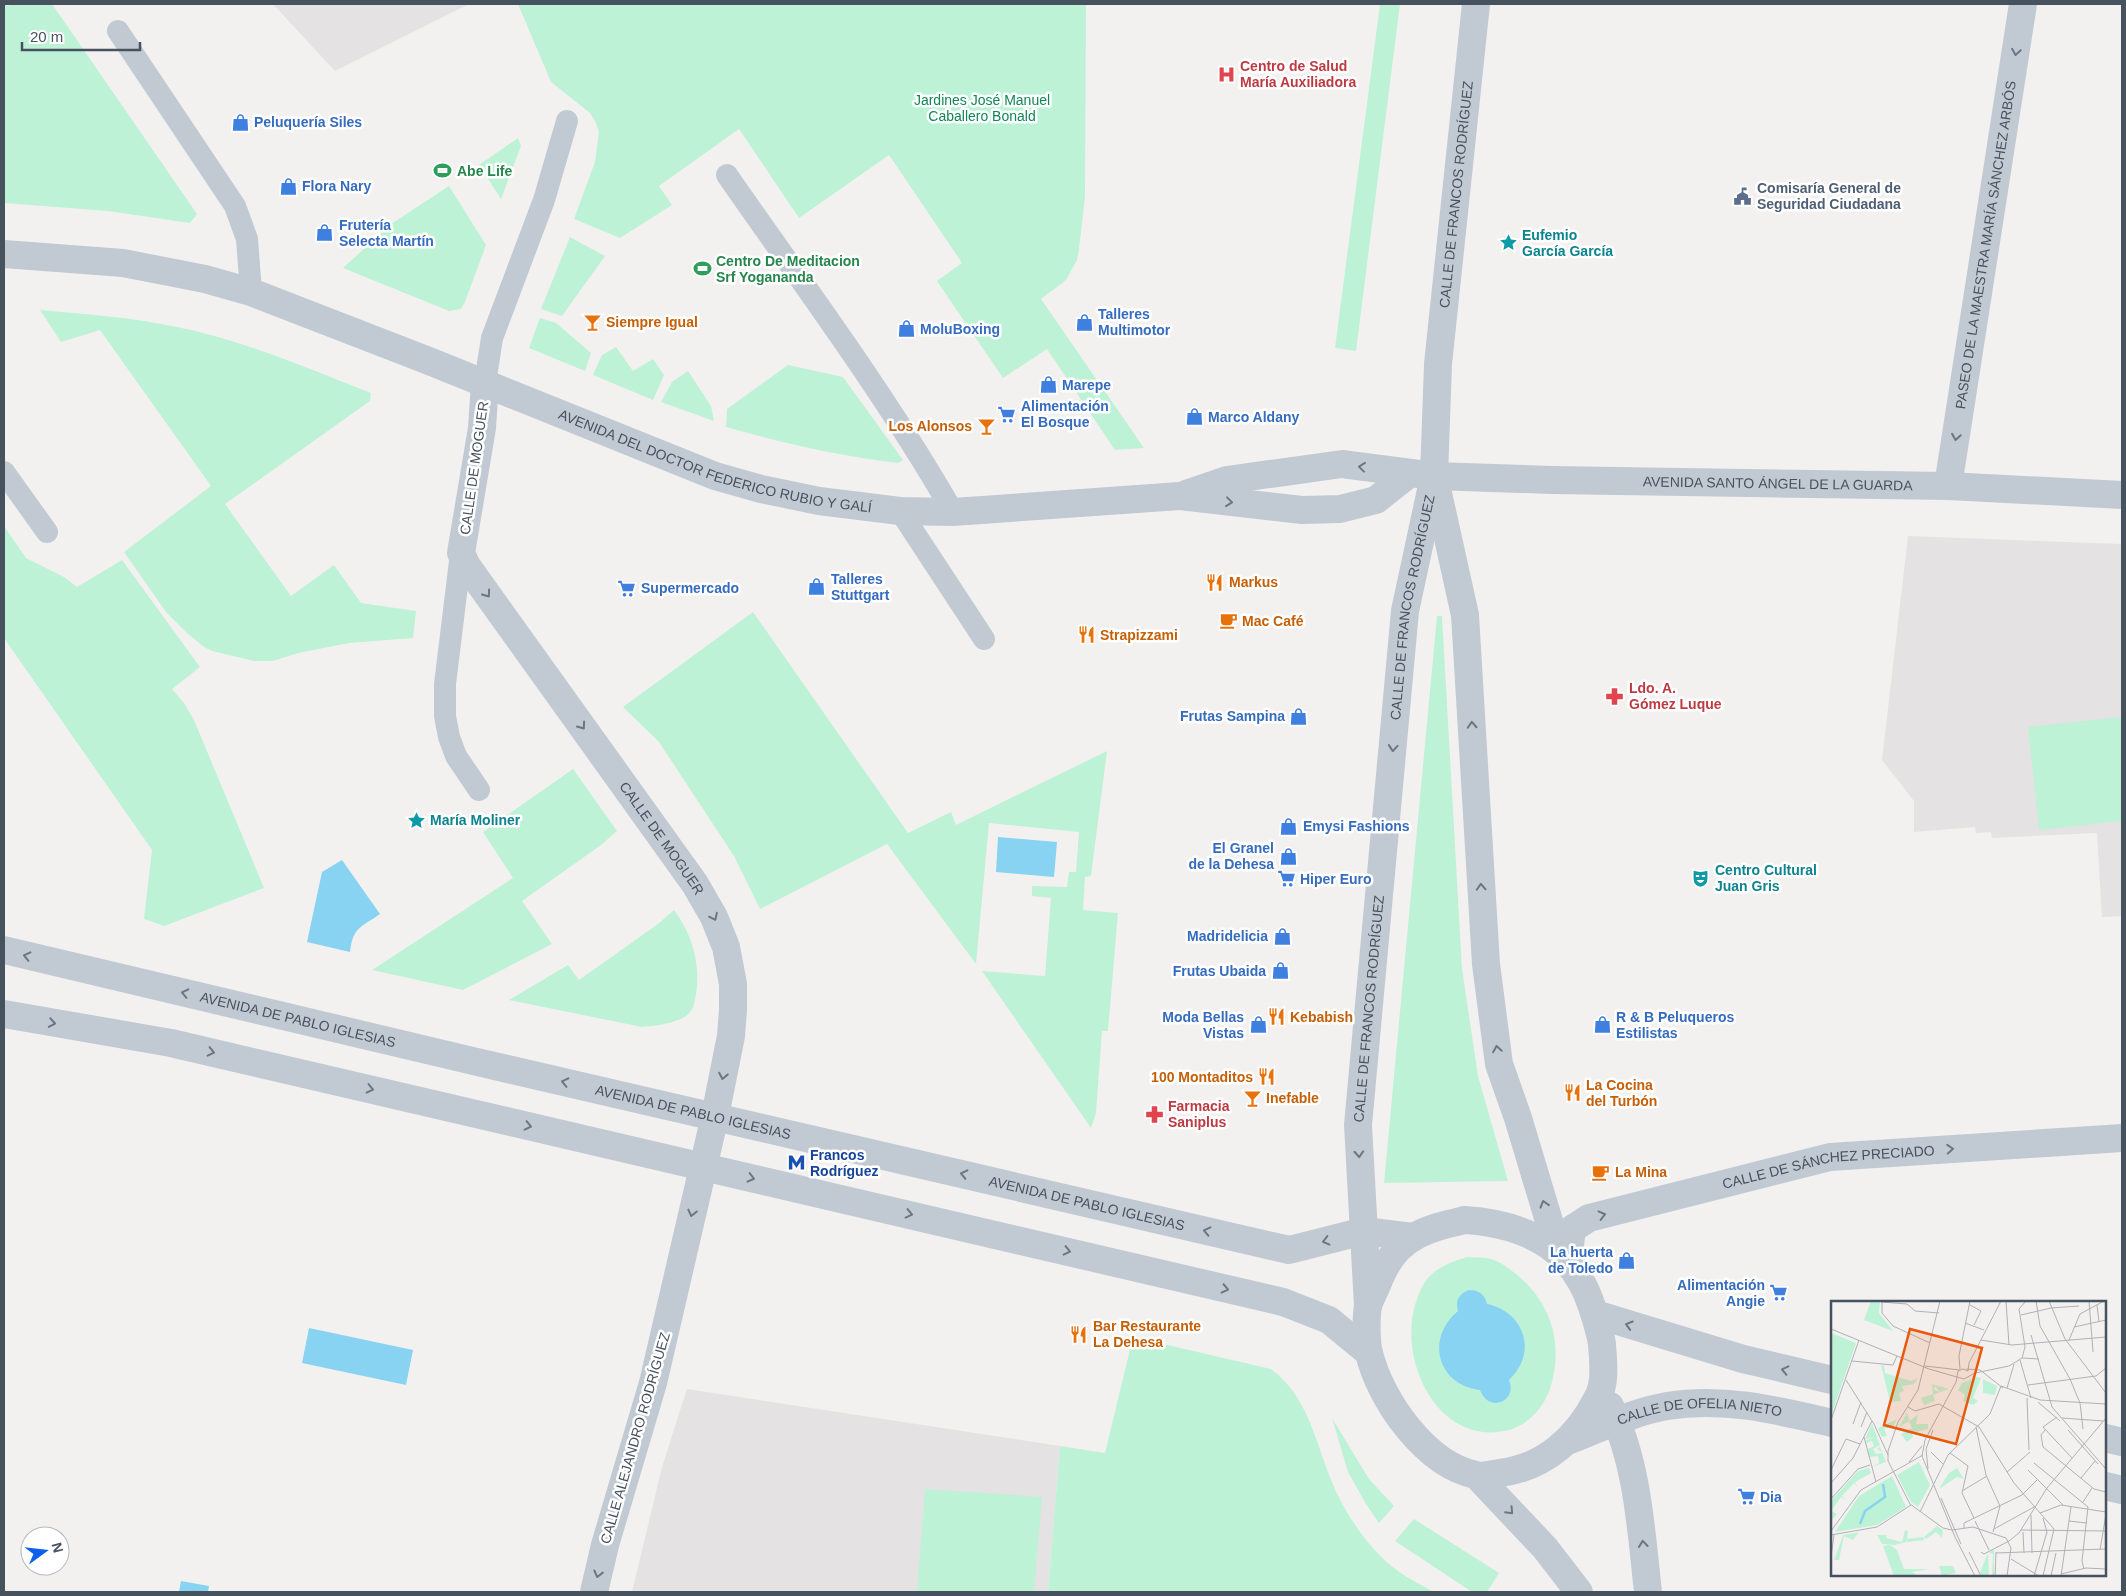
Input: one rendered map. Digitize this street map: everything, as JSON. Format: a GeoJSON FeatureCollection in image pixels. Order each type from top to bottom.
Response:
{"type":"FeatureCollection","features":[{"type":"Feature","properties":{"kind":"street","name":"CALLE DE FRANCOS RODRÍGUEZ"},"geometry":{"type":"LineString","coordinates":[[1368,1352],[1368,1306],[1358,1126],[1405,611],[1438,364],[1476,4]]}},
{"type":"Feature","properties":{"kind":"street","name":"PASEO DE LA MAESTRA MARÍA SÁNCHEZ ARBÓS"},"geometry":{"type":"LineString","coordinates":[[1948,486],[2023,4]]}},
{"type":"Feature","properties":{"kind":"street","name":"AVENIDA DEL DOCTOR FEDERICO RUBIO Y GALÍ"},"geometry":{"type":"LineString","coordinates":[[4,254],[123,263],[205,279],[251,292],[485,383],[715,476],[760,489],[819,501],[900,511],[953,512],[1180,496],[1302,510],[1340,509],[1376,500],[1422,474]]}},
{"type":"Feature","properties":{"kind":"street","name":"CALLE DE MOGUER"},"geometry":{"type":"LineString","coordinates":[[485,383],[482,428],[461,553],[467,566],[695,884],[714,917],[726,947],[733,984],[733,1010],[715,1116],[703,1166]]}},
{"type":"Feature","properties":{"kind":"street","name":"AVENIDA DEL DOCTOR FEDERICO RUBIO Y GALÍ"},"geometry":{"type":"LineString","coordinates":[[1180,496],[1227,480],[1342,464],[1422,474]]}},
{"type":"Feature","properties":{"kind":"street","name":"CALLE DE FRANCOS RODRÍGUEZ"},"geometry":{"type":"LineString","coordinates":[[1422,474],[1465,615],[1486,964],[1499,1064],[1563,1256]]}},
{"type":"Feature","properties":{"kind":"street","name":"AVENIDA SANTO ÁNGEL DE LA GUARDA"},"geometry":{"type":"LineString","coordinates":[[1422,474],[1562,480],[1948,486],[2122,495]]}},
{"type":"Feature","properties":{"kind":"street","name":"AVENIDA DE PABLO IGLESIAS"},"geometry":{"type":"LineString","coordinates":[[4,950],[1289,1250],[1364,1231],[1413,1237]]}},
{"type":"Feature","properties":{"kind":"street"},"geometry":{"type":"LineString","coordinates":[[4,1014],[171,1043],[1283,1302],[1329,1320],[1368,1352],[1386,1397],[1412,1433],[1438,1460],[1477,1476],[1545,1548],[1579,1592]]}},
{"type":"Feature","properties":{"kind":"street","name":"CALLE DE SÁNCHEZ PRECIADO"},"geometry":{"type":"LineString","coordinates":[[1563,1256],[1572,1229],[1590,1218],[1830,1158],[2122,1138]]}},
{"type":"Feature","properties":{"kind":"street","name":"CALLE ALEJANDRO RODRÍGUEZ"},"geometry":{"type":"LineString","coordinates":[[594,1592],[605,1544],[653,1383],[703,1166]]}},
{"type":"Feature","properties":{"kind":"street"},"geometry":{"type":"LineString","coordinates":[[1368,1306],[1383,1270],[1396,1250],[1413,1237],[1440,1226],[1465,1220],[1510,1226],[1537,1238],[1563,1256],[1587,1289],[1601,1337],[1602,1389],[1618,1422],[1630,1460],[1641,1523],[1648,1592]]}},
{"type":"Feature","properties":{"kind":"street"},"geometry":{"type":"LineString","coordinates":[[1595,1314],[1743,1359],[1831,1380]]}},
{"type":"Feature","properties":{"kind":"street"},"geometry":{"type":"LineString","coordinates":[[1477,1476],[1509,1472],[1533,1465],[1570,1440],[1588,1417],[1602,1389]]}},
{"type":"Feature","properties":{"kind":"street","name":"CALLE DE OFELIA NIETO"},"geometry":{"type":"LineString","coordinates":[[1570,1440],[1633,1415],[1666,1406],[1704,1402],[1750,1404],[1831,1423]]}},
{"type":"Feature","properties":{"kind":"street"},"geometry":{"type":"LineString","coordinates":[[2106,1438],[2122,1442]]}},
{"type":"Feature","properties":{"kind":"street"},"geometry":{"type":"LineString","coordinates":[[2106,1486],[2122,1490]]}},
{"type":"Feature","properties":{"kind":"lane"},"geometry":{"type":"LineString","coordinates":[[118,31],[235,206],[247,239],[251,292]]}},
{"type":"Feature","properties":{"kind":"lane"},"geometry":{"type":"LineString","coordinates":[[485,383],[492,338],[544,200],[567,122]]}},
{"type":"Feature","properties":{"kind":"lane"},"geometry":{"type":"LineString","coordinates":[[726,175],[863,371],[928,468],[953,512]]}},
{"type":"Feature","properties":{"kind":"lane"},"geometry":{"type":"LineString","coordinates":[[4,472],[47,532]]}},
{"type":"Feature","properties":{"kind":"lane"},"geometry":{"type":"LineString","coordinates":[[900,511],[984,639]]}},
{"type":"Feature","properties":{"kind":"lane","name":"CALLE DE MOGUER"},"geometry":{"type":"LineString","coordinates":[[461,553],[445,684],[445,716],[449,737],[456,756],[479,790]]}},
{"type":"Feature","properties":{"kind":"shaded area"},"geometry":{"type":"Polygon","coordinates":[[[273,4],[469,4],[335,71],[273,4]]]}},
{"type":"Feature","properties":{"kind":"shaded area"},"geometry":{"type":"Polygon","coordinates":[[[1908,536],[2122,544],[2122,916],[2102,917],[2097,833],[1992,838],[1991,832],[1976,833],[1975,827],[1914,832],[1914,801],[1882,760],[1908,536]]]}},
{"type":"Feature","properties":{"kind":"shaded area"},"geometry":{"type":"Polygon","coordinates":[[[687,1389],[1060,1446],[1048,1592],[632,1592],[662,1467],[687,1389]]]}},
{"type":"Feature","properties":{"kind":"green space"},"geometry":{"type":"Polygon","coordinates":[[[4,4],[8,6],[11,4],[52,4],[197,214],[190,223],[108,211],[4,203],[4,4]]]}},
{"type":"Feature","properties":{"kind":"green space","name":"Jardines José Manuel Caballero Bonald"},"geometry":{"type":"Polygon","coordinates":[[[518,4],[1086,4],[1085,197],[1079,249],[1077,260],[1066,280],[1041,299],[1144,448],[1115,450],[1047,349],[1003,378],[937,281],[962,263],[889,155],[799,218],[739,129],[659,186],[672,205],[620,238],[574,219],[595,162],[599,132],[590,113],[551,82],[518,4]]]}},
{"type":"Feature","properties":{"kind":"green space"},"geometry":{"type":"Polygon","coordinates":[[[1380,4],[1400,4],[1356,351],[1335,348],[1380,4]]]}},
{"type":"Feature","properties":{"kind":"green space"},"geometry":{"type":"Polygon","coordinates":[[[518,138],[521,146],[501,199],[479,165],[518,138]]]}},
{"type":"Feature","properties":{"kind":"green space"},"geometry":{"type":"Polygon","coordinates":[[[449,186],[486,245],[461,309],[449,311],[343,268],[391,224],[449,186]]]}},
{"type":"Feature","properties":{"kind":"green space"},"geometry":{"type":"Polygon","coordinates":[[[570,237],[605,256],[562,316],[541,309],[570,237]]]}},
{"type":"Feature","properties":{"kind":"green space"},"geometry":{"type":"Polygon","coordinates":[[[40,310],[139,320],[223,338],[371,393],[370,401],[225,504],[291,596],[334,565],[361,603],[416,611],[413,638],[349,643],[298,653],[273,661],[254,661],[212,651],[187,633],[166,612],[124,552],[211,486],[100,330],[61,342],[40,310]]]}},
{"type":"Feature","properties":{"kind":"green space"},"geometry":{"type":"Polygon","coordinates":[[[540,318],[556,323],[591,353],[585,371],[529,348],[540,318]]]}},
{"type":"Feature","properties":{"kind":"green space"},"geometry":{"type":"Polygon","coordinates":[[[616,347],[633,371],[653,359],[664,375],[653,400],[593,375],[602,355],[616,347]]]}},
{"type":"Feature","properties":{"kind":"green space"},"geometry":{"type":"Polygon","coordinates":[[[788,365],[843,377],[903,460],[898,463],[833,453],[726,427],[727,409],[788,365]]]}},
{"type":"Feature","properties":{"kind":"green space"},"geometry":{"type":"Polygon","coordinates":[[[688,371],[711,406],[714,421],[661,402],[672,382],[688,371]]]}},
{"type":"Feature","properties":{"kind":"green space"},"geometry":{"type":"Polygon","coordinates":[[[4,526],[26,558],[64,577],[77,587],[122,560],[200,667],[172,689],[184,703],[194,720],[264,888],[164,926],[144,919],[152,850],[4,638],[4,526]]]}},
{"type":"Feature","properties":{"kind":"green space"},"geometry":{"type":"Polygon","coordinates":[[[753,612],[908,833],[951,812],[956,825],[1107,751],[1091,876],[1085,877],[1083,910],[1118,913],[1108,1031],[1102,1031],[1096,1113],[1091,1128],[982,971],[1045,976],[1051,898],[1032,896],[1032,886],[1067,887],[1069,872],[1076,872],[1079,832],[989,823],[976,964],[887,844],[760,909],[734,856],[659,742],[623,707],[753,612]]]}},
{"type":"Feature","properties":{"kind":"green space"},"geometry":{"type":"Polygon","coordinates":[[[1437,616],[1442,616],[1462,969],[1478,1076],[1508,1181],[1384,1183],[1437,616]]]}},
{"type":"Feature","properties":{"kind":"green space"},"geometry":{"type":"Polygon","coordinates":[[[2122,717],[2122,821],[2039,830],[2028,727],[2122,717]]]}},
{"type":"Feature","properties":{"kind":"green space"},"geometry":{"type":"Polygon","coordinates":[[[573,769],[617,831],[601,845],[522,901],[552,944],[463,990],[372,970],[513,878],[483,832],[573,769]]]}},
{"type":"Feature","properties":{"kind":"green space"},"geometry":{"type":"Polygon","coordinates":[[[674,910],[690,939],[694,950],[697,972],[696,994],[693,1006],[690,1012],[681,1019],[642,1027],[509,1000],[568,965],[579,980],[658,924],[674,910]]]}},
{"type":"Feature","properties":{"kind":"green space"},"geometry":{"type":"Polygon","coordinates":[[[1467,1257],[1494,1260],[1516,1274],[1538,1298],[1552,1326],[1556,1357],[1550,1389],[1539,1409],[1529,1419],[1509,1430],[1484,1432],[1463,1426],[1444,1414],[1430,1396],[1419,1375],[1413,1352],[1411,1328],[1415,1305],[1424,1283],[1441,1267],[1467,1257]]]}},
{"type":"Feature","properties":{"kind":"green space"},"geometry":{"type":"Polygon","coordinates":[[[1133,1337],[1271,1369],[1284,1380],[1294,1392],[1309,1420],[1337,1494],[1359,1531],[1387,1562],[1402,1574],[1434,1592],[1048,1592],[1060,1446],[1105,1453],[1133,1337]]]}},
{"type":"Feature","properties":{"kind":"green space"},"geometry":{"type":"Polygon","coordinates":[[[1332,1418],[1369,1479],[1394,1506],[1379,1523],[1348,1472],[1332,1418]]]}},
{"type":"Feature","properties":{"kind":"green space"},"geometry":{"type":"Polygon","coordinates":[[[925,1489],[1042,1497],[1034,1592],[917,1592],[925,1489]]]}},
{"type":"Feature","properties":{"kind":"green space"},"geometry":{"type":"Polygon","coordinates":[[[1414,1519],[1499,1573],[1487,1592],[1472,1592],[1395,1541],[1414,1519]]]}},
{"type":"Feature","properties":{"kind":"water"},"geometry":{"type":"Polygon","coordinates":[[[998,837],[1057,842],[1054,877],[996,872],[998,837]]]}},
{"type":"Feature","properties":{"kind":"water"},"geometry":{"type":"Polygon","coordinates":[[[342,860],[380,914],[359,929],[353,937],[350,952],[307,942],[322,872],[342,860]]]}},
{"type":"Feature","properties":{"kind":"water"},"geometry":{"type":"Polygon","coordinates":[[[1469,1290],[1481,1293],[1487,1304],[1500,1308],[1511,1315],[1523,1335],[1525,1346],[1523,1358],[1518,1369],[1509,1380],[1510,1394],[1501,1402],[1490,1402],[1480,1390],[1465,1386],[1454,1379],[1445,1370],[1440,1359],[1441,1334],[1448,1322],[1458,1311],[1457,1304],[1459,1298],[1469,1290]]]}},
{"type":"Feature","properties":{"kind":"water"},"geometry":{"type":"Polygon","coordinates":[[[309,1328],[413,1350],[406,1385],[302,1363],[309,1328]]]}},
{"type":"Feature","properties":{"kind":"water"},"geometry":{"type":"Polygon","coordinates":[[[181,1581],[209,1586],[208,1592],[179,1592],[181,1581]]]}},
{"type":"Feature","properties":{"kind":"place","name":"Centro de Salud María Auxiliadora"},"geometry":{"type":"Point","coordinates":[1226,74]}},
{"type":"Feature","properties":{"kind":"place","name":"Peluquería Siles"},"geometry":{"type":"Point","coordinates":[240,122]}},
{"type":"Feature","properties":{"kind":"place","name":"Abe Life"},"geometry":{"type":"Point","coordinates":[443,171]}},
{"type":"Feature","properties":{"kind":"place","name":"Flora Nary"},"geometry":{"type":"Point","coordinates":[288,186]}},
{"type":"Feature","properties":{"kind":"place","name":"Comisaría General de Seguridad Ciudadana"},"geometry":{"type":"Point","coordinates":[1743,196]}},
{"type":"Feature","properties":{"kind":"place","name":"Frutería Selecta Martín"},"geometry":{"type":"Point","coordinates":[325,233]}},
{"type":"Feature","properties":{"kind":"place","name":"Eufemio García García"},"geometry":{"type":"Point","coordinates":[1508,243]}},
{"type":"Feature","properties":{"kind":"place","name":"Centro De Meditacion Srf Yogananda"},"geometry":{"type":"Point","coordinates":[702,269]}},
{"type":"Feature","properties":{"kind":"place","name":"Siempre Igual"},"geometry":{"type":"Point","coordinates":[592,322]}},
{"type":"Feature","properties":{"kind":"place","name":"Talleres Multimotor"},"geometry":{"type":"Point","coordinates":[1084,322]}},
{"type":"Feature","properties":{"kind":"place","name":"MoluBoxing"},"geometry":{"type":"Point","coordinates":[906,329]}},
{"type":"Feature","properties":{"kind":"place","name":"Marepe"},"geometry":{"type":"Point","coordinates":[1048,385]}},
{"type":"Feature","properties":{"kind":"place","name":"Alimentación El Bosque"},"geometry":{"type":"Point","coordinates":[1007,414]}},
{"type":"Feature","properties":{"kind":"place","name":"Marco Aldany"},"geometry":{"type":"Point","coordinates":[1194,417]}},
{"type":"Feature","properties":{"kind":"place","name":"Los Alonsos"},"geometry":{"type":"Point","coordinates":[986,426]}},
{"type":"Feature","properties":{"kind":"place","name":"Markus"},"geometry":{"type":"Point","coordinates":[1215,582]}},
{"type":"Feature","properties":{"kind":"place","name":"Talleres Stuttgart"},"geometry":{"type":"Point","coordinates":[817,587]}},
{"type":"Feature","properties":{"kind":"place","name":"Supermercado"},"geometry":{"type":"Point","coordinates":[627,588]}},
{"type":"Feature","properties":{"kind":"place","name":"Mac Café"},"geometry":{"type":"Point","coordinates":[1228,621]}},
{"type":"Feature","properties":{"kind":"place","name":"Strapizzami"},"geometry":{"type":"Point","coordinates":[1086,635]}},
{"type":"Feature","properties":{"kind":"place","name":"Ldo. A. Gómez Luque"},"geometry":{"type":"Point","coordinates":[1615,696]}},
{"type":"Feature","properties":{"kind":"place","name":"Frutas Sampina"},"geometry":{"type":"Point","coordinates":[1299,716]}},
{"type":"Feature","properties":{"kind":"place","name":"María Moliner"},"geometry":{"type":"Point","coordinates":[416,820]}},
{"type":"Feature","properties":{"kind":"place","name":"Emysi Fashions"},"geometry":{"type":"Point","coordinates":[1289,826]}},
{"type":"Feature","properties":{"kind":"place","name":"El Granel de la Dehesa"},"geometry":{"type":"Point","coordinates":[1288,856]}},
{"type":"Feature","properties":{"kind":"place","name":"Centro Cultural Juan Gris"},"geometry":{"type":"Point","coordinates":[1701,878]}},
{"type":"Feature","properties":{"kind":"place","name":"Hiper Euro"},"geometry":{"type":"Point","coordinates":[1286,879]}},
{"type":"Feature","properties":{"kind":"place","name":"Madridelicia"},"geometry":{"type":"Point","coordinates":[1282,936]}},
{"type":"Feature","properties":{"kind":"place","name":"Frutas Ubaida"},"geometry":{"type":"Point","coordinates":[1280,971]}},
{"type":"Feature","properties":{"kind":"place","name":"Kebabish"},"geometry":{"type":"Point","coordinates":[1276,1017]}},
{"type":"Feature","properties":{"kind":"place","name":"Moda Bellas Vistas"},"geometry":{"type":"Point","coordinates":[1258,1025]}},
{"type":"Feature","properties":{"kind":"place","name":"R & B Peluqueros Estilistas"},"geometry":{"type":"Point","coordinates":[1602,1025]}},
{"type":"Feature","properties":{"kind":"place","name":"100 Montaditos"},"geometry":{"type":"Point","coordinates":[1267,1077]}},
{"type":"Feature","properties":{"kind":"place","name":"La Cocina del Turbón"},"geometry":{"type":"Point","coordinates":[1572,1093]}},
{"type":"Feature","properties":{"kind":"place","name":"Inefable"},"geometry":{"type":"Point","coordinates":[1252,1098]}},
{"type":"Feature","properties":{"kind":"place","name":"Farmacia Saniplus"},"geometry":{"type":"Point","coordinates":[1154,1114]}},
{"type":"Feature","properties":{"kind":"place","name":"Francos Rodríguez"},"geometry":{"type":"Point","coordinates":[796,1163]}},
{"type":"Feature","properties":{"kind":"place","name":"La Mina"},"geometry":{"type":"Point","coordinates":[1601,1172]}},
{"type":"Feature","properties":{"kind":"place","name":"La huerta de Toledo"},"geometry":{"type":"Point","coordinates":[1627,1260]}},
{"type":"Feature","properties":{"kind":"place","name":"Alimentación Angie"},"geometry":{"type":"Point","coordinates":[1779,1293]}},
{"type":"Feature","properties":{"kind":"place","name":"Bar Restaurante La Dehesa"},"geometry":{"type":"Point","coordinates":[1079,1334]}},
{"type":"Feature","properties":{"kind":"place","name":"Dia"},"geometry":{"type":"Point","coordinates":[1746,1497]}}]}
